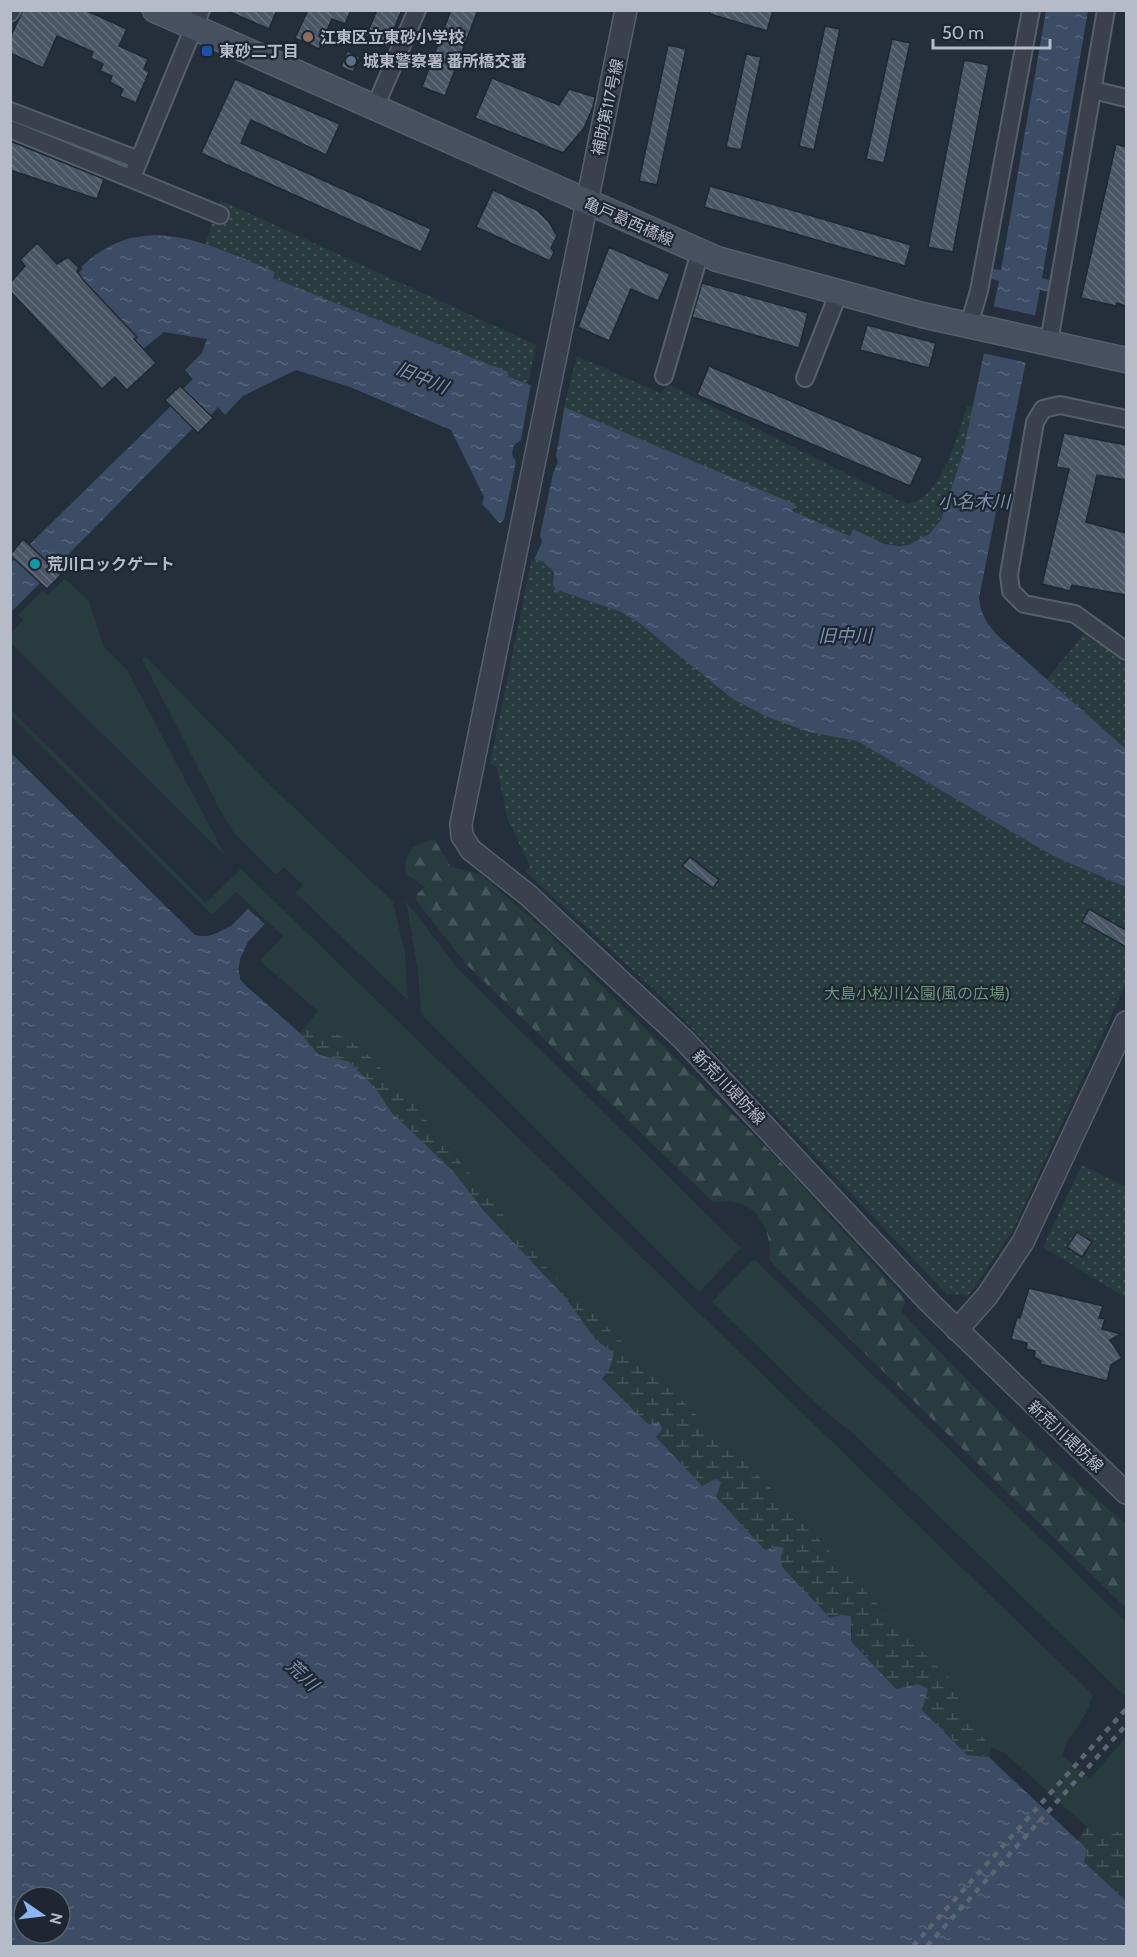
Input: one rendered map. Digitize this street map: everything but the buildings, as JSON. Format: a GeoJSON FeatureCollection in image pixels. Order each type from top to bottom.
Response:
{"type":"FeatureCollection","features":[{"type":"Feature","properties":{"kind":"main road","name":"亀戸葛西橋線"},"geometry":{"type":"LineString","coordinates":[[155,10],[197,19],[375,107],[700,252],[755,271],[972,326],[1126,360]]}},
{"type":"Feature","properties":{"kind":"street"},"geometry":{"type":"LineString","coordinates":[[375,107],[417,10]]}},
{"type":"Feature","properties":{"kind":"street","name":"補助第117号線"},"geometry":{"type":"LineString","coordinates":[[551,379],[626,10]]}},
{"type":"Feature","properties":{"kind":"street"},"geometry":{"type":"LineString","coordinates":[[972,326],[1031,10]]}},
{"type":"Feature","properties":{"kind":"street"},"geometry":{"type":"LineString","coordinates":[[1046,342],[1106,10]]}},
{"type":"Feature","properties":{"kind":"street"},"geometry":{"type":"LineString","coordinates":[[132,177],[197,19]]}},
{"type":"Feature","properties":{"kind":"street"},"geometry":{"type":"LineString","coordinates":[[1093,90],[1126,98]]}},
{"type":"Feature","properties":{"kind":"street"},"geometry":{"type":"LineString","coordinates":[[10,111],[139,160]]}},
{"type":"Feature","properties":{"kind":"street"},"geometry":{"type":"LineString","coordinates":[[10,129],[132,177],[220,215]]}},
{"type":"Feature","properties":{"kind":"street"},"geometry":{"type":"LineString","coordinates":[[664,376],[700,252]]}},
{"type":"Feature","properties":{"kind":"street"},"geometry":{"type":"LineString","coordinates":[[805,378],[839,292]]}},
{"type":"Feature","properties":{"kind":"street","name":"新荒川堤防線"},"geometry":{"type":"LineString","coordinates":[[551,379],[461,824],[462,836],[471,850],[558,922],[684,1040],[957,1330],[1126,1493]]}},
{"type":"Feature","properties":{"kind":"street"},"geometry":{"type":"LineString","coordinates":[[1126,419],[1060,405],[1043,409],[1035,422],[1009,575],[1011,591],[1024,604],[1075,614],[1126,651]]}},
{"type":"Feature","properties":{"kind":"street"},"geometry":{"type":"LineString","coordinates":[[957,1330],[987,1296],[1023,1242],[1126,1024]]}},
{"type":"Feature","properties":{"kind":"green space"},"geometry":{"type":"Polygon","coordinates":[[[220,200],[536,345],[528,384],[507,376],[507,373],[273,278],[275,272],[205,245],[220,200]]]}},
{"type":"Feature","properties":{"kind":"green space"},"geometry":{"type":"Polygon","coordinates":[[[577,356],[662,394],[667,384],[907,504],[919,500],[930,491],[947,464],[967,406],[974,408],[961,468],[945,511],[933,528],[919,540],[895,545],[877,540],[854,529],[850,536],[792,511],[794,504],[564,407],[577,356]]]}},
{"type":"Feature","properties":{"kind":"green space","name":"大島小松川公園(風の広場)"},"geometry":{"type":"Polygon","coordinates":[[[532,558],[544,563],[551,570],[560,591],[621,612],[638,622],[730,697],[809,732],[857,741],[1053,856],[1126,887],[1126,983],[1013,1230],[968,1296],[947,1294],[661,996],[526,872],[530,867],[507,817],[497,767],[490,764],[532,558]]]}},
{"type":"Feature","properties":{"kind":"green space"},"geometry":{"type":"Polygon","coordinates":[[[65,579],[89,601],[103,646],[127,670],[226,857],[11,643],[11,633],[23,620],[18,615],[42,591],[47,595],[65,579]]]}},
{"type":"Feature","properties":{"kind":"green space"},"geometry":{"type":"Polygon","coordinates":[[[1086,631],[1126,665],[1126,749],[1047,679],[1086,631]]]}},
{"type":"Feature","properties":{"kind":"green space"},"geometry":{"type":"Polygon","coordinates":[[[146,657],[270,785],[393,902],[405,954],[408,1000],[296,893],[303,885],[284,867],[276,875],[235,834],[226,821],[144,663],[142,658],[146,657]]]}},
{"type":"Feature","properties":{"kind":"green space"},"geometry":{"type":"Polygon","coordinates":[[[10,709],[206,903],[241,869],[1092,1694],[1087,1711],[1062,1756],[1090,1779],[1126,1737],[1126,1838],[1120,1832],[1087,1827],[1005,1753],[991,1747],[963,1714],[954,1683],[904,1633],[784,1501],[544,1265],[398,1085],[332,1031],[305,1027],[318,1011],[260,961],[283,936],[236,892],[212,915],[11,716],[10,709]]]}},
{"type":"Feature","properties":{"kind":"green space"},"geometry":{"type":"Polygon","coordinates":[[[434,839],[451,867],[480,874],[548,933],[772,1153],[904,1298],[905,1303],[901,1311],[927,1339],[1067,1474],[1126,1524],[1126,1608],[770,1261],[767,1235],[758,1215],[740,1203],[713,1202],[466,964],[416,900],[417,894],[425,887],[408,875],[405,869],[407,856],[413,847],[434,839]]]}},
{"type":"Feature","properties":{"kind":"green space"},"geometry":{"type":"Polygon","coordinates":[[[406,901],[457,968],[741,1248],[699,1292],[421,1014],[418,971],[406,901]]]}},
{"type":"Feature","properties":{"kind":"green space"},"geometry":{"type":"Polygon","coordinates":[[[305,1027],[332,1031],[361,1048],[398,1085],[544,1265],[784,1501],[904,1633],[954,1683],[963,1714],[991,1747],[989,1757],[967,1755],[922,1710],[927,1689],[918,1684],[896,1689],[851,1640],[852,1628],[841,1615],[830,1619],[782,1567],[776,1546],[765,1550],[715,1497],[715,1479],[703,1487],[656,1437],[649,1425],[601,1378],[610,1367],[614,1353],[596,1340],[565,1297],[483,1210],[454,1172],[391,1112],[375,1087],[348,1061],[319,1055],[300,1033],[305,1027]]]}},
{"type":"Feature","properties":{"kind":"green space"},"geometry":{"type":"Polygon","coordinates":[[[1082,1165],[1126,1187],[1126,1298],[1043,1247],[1082,1165]]]}},
{"type":"Feature","properties":{"kind":"green space"},"geometry":{"type":"Polygon","coordinates":[[[754,1259],[1126,1622],[1126,1697],[856,1436],[819,1406],[712,1302],[754,1259]]]}},
{"type":"Feature","properties":{"kind":"green space"},"geometry":{"type":"Polygon","coordinates":[[[1087,1827],[1121,1832],[1126,1838],[1126,1901],[1084,1862],[1087,1849],[1078,1840],[1087,1827]]]}},
{"type":"Feature","properties":{"kind":"water","name":"旧中川"},"geometry":{"type":"Polygon","coordinates":[[[1046,11],[1088,11],[1042,278],[1052,281],[1050,292],[1040,290],[979,598],[985,619],[999,637],[1126,749],[1126,887],[1053,856],[857,741],[809,732],[765,716],[730,697],[638,622],[621,612],[560,591],[557,593],[553,585],[554,572],[543,562],[532,558],[482,504],[484,497],[451,430],[350,387],[296,370],[243,396],[225,415],[218,407],[210,416],[183,389],[193,379],[185,370],[202,353],[207,339],[164,332],[143,349],[134,339],[136,336],[83,280],[74,277],[83,269],[81,267],[104,249],[128,239],[152,235],[176,237],[201,243],[275,272],[273,278],[508,372],[507,376],[528,384],[564,407],[795,504],[792,511],[850,536],[853,529],[885,544],[908,545],[929,534],[941,520],[963,453],[999,281],[988,278],[989,268],[1001,270],[1046,11]]]}},
{"type":"Feature","properties":{"kind":"water"},"geometry":{"type":"Polygon","coordinates":[[[171,406],[193,428],[54,569],[29,545],[171,406]]]}},
{"type":"Feature","properties":{"kind":"water"},"geometry":{"type":"Polygon","coordinates":[[[15,559],[40,583],[11,612],[11,563],[15,559]]]}},
{"type":"Feature","properties":{"kind":"water","name":"荒川"},"geometry":{"type":"Polygon","coordinates":[[[10,752],[195,935],[218,933],[248,908],[265,924],[248,944],[240,960],[240,977],[244,984],[300,1033],[319,1055],[348,1061],[375,1087],[391,1112],[454,1172],[483,1210],[565,1297],[596,1340],[614,1353],[610,1367],[602,1379],[649,1425],[659,1421],[662,1429],[656,1437],[702,1486],[715,1479],[721,1482],[716,1497],[765,1550],[776,1546],[784,1548],[781,1556],[782,1567],[830,1618],[841,1615],[851,1616],[851,1641],[896,1689],[918,1684],[928,1689],[922,1710],[967,1755],[989,1757],[1087,1849],[1084,1862],[1126,1901],[1126,1946],[11,1946],[10,752]]]}},
{"type":"Feature","properties":{"kind":"pier"},"geometry":{"type":"Polygon","coordinates":[[[992,306],[1038,316],[1028,363],[982,353],[992,306]]]}},
{"type":"Feature","properties":{"kind":"pier"},"geometry":{"type":"Polygon","coordinates":[[[531,384],[565,404],[556,456],[558,462],[553,473],[540,535],[542,542],[533,562],[498,526],[504,519],[516,462],[512,454],[514,445],[521,440],[531,384]]]}},
{"type":"Feature","properties":{"kind":"pier"},"geometry":{"type":"Polygon","coordinates":[[[10,749],[197,932],[207,933],[229,923],[247,905],[267,922],[268,926],[251,943],[243,960],[243,978],[302,1031],[300,1033],[240,979],[240,959],[248,942],[265,924],[248,909],[231,926],[208,936],[196,935],[10,749]]]}},
{"type":"Feature","properties":{"kind":"pier"},"geometry":{"type":"Polygon","coordinates":[[[998,1760],[1080,1838],[1078,1840],[995,1763],[998,1760]]]}},
{"type":"Feature","properties":{"kind":"railway"},"geometry":{"type":"LineString","coordinates":[[913,1946],[1126,1709]]}},
{"type":"Feature","properties":{"kind":"railway"},"geometry":{"type":"LineString","coordinates":[[927,1946],[1126,1725]]}},
{"type":"Feature","properties":{"kind":"place","name":"江東区立東砂小学校"},"geometry":{"type":"Point","coordinates":[308,37]}},
{"type":"Feature","properties":{"kind":"place","name":"東砂二丁目"},"geometry":{"type":"Point","coordinates":[207,51]}},
{"type":"Feature","properties":{"kind":"place","name":"城東警察署 番所橋交番"},"geometry":{"type":"Point","coordinates":[351,61]}},
{"type":"Feature","properties":{"kind":"place","name":"荒川ロックゲート"},"geometry":{"type":"Point","coordinates":[35,564]}},
{"type":"Feature","properties":{"kind":"water label","name":"小名木川"},"geometry":{"type":"Point","coordinates":[974,502]}}]}
